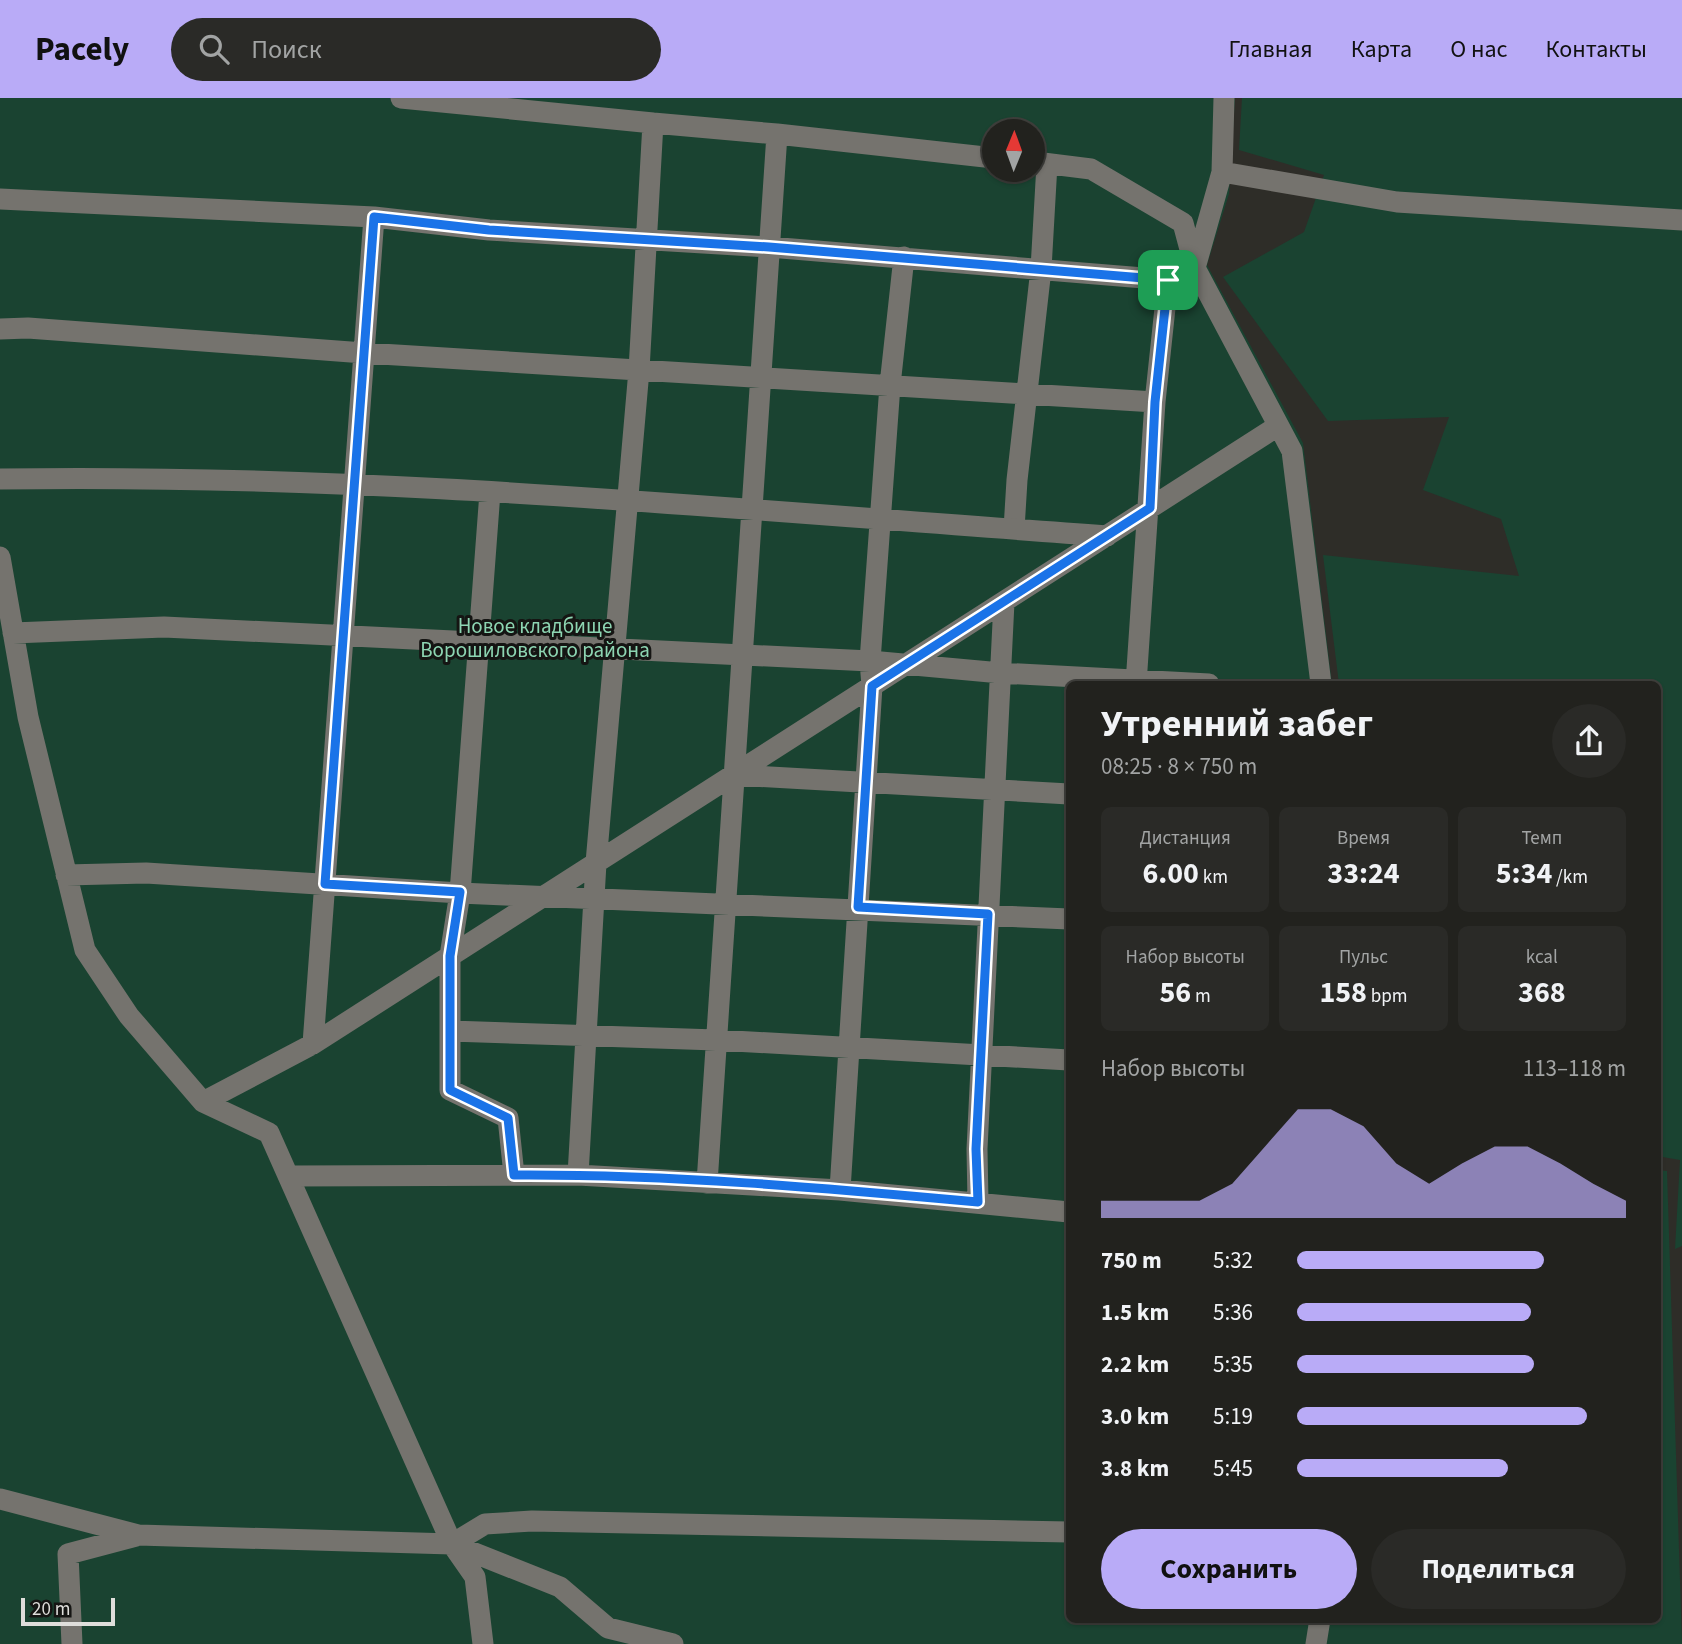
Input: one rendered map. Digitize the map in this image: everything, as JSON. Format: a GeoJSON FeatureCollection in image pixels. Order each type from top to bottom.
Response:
{"type":"FeatureCollection","features":[{"type":"Feature","properties":{"kind":"street"},"geometry":{"type":"LineString","coordinates":[[401,98],[982,157]]}},
{"type":"Feature","properties":{"kind":"street"},"geometry":{"type":"LineString","coordinates":[[1195,268],[1222,172],[1224,98]]}},
{"type":"Feature","properties":{"kind":"street"},"geometry":{"type":"LineString","coordinates":[[578,1175],[596,863],[617,648],[639,370],[653,123]]}},
{"type":"Feature","properties":{"kind":"street"},"geometry":{"type":"LineString","coordinates":[[707,1182],[754,511],[760,377],[777,134]]}},
{"type":"Feature","properties":{"kind":"street"},"geometry":{"type":"LineString","coordinates":[[1045,164],[1091,169],[1183,223],[1195,268],[1292,451],[1321,681]]}},
{"type":"Feature","properties":{"kind":"street"},"geometry":{"type":"LineString","coordinates":[[1222,172],[1397,202],[1682,220]]}},
{"type":"Feature","properties":{"kind":"street"},"geometry":{"type":"LineString","coordinates":[[1014,529],[1041,269],[1040,182]]}},
{"type":"Feature","properties":{"kind":"street"},"geometry":{"type":"LineString","coordinates":[[0,199],[374,217],[489,230],[769,247],[1168,280],[1195,268]]}},
{"type":"Feature","properties":{"kind":"street"},"geometry":{"type":"LineString","coordinates":[[313,1044],[374,217]]}},
{"type":"Feature","properties":{"kind":"street"},"geometry":{"type":"LineString","coordinates":[[840,1190],[872,686],[870,661],[890,386],[904,257]]}},
{"type":"Feature","properties":{"kind":"street"},"geometry":{"type":"LineString","coordinates":[[1136,681],[1144,540],[1150,508],[1155,402],[1168,280]]}},
{"type":"Feature","properties":{"kind":"street"},"geometry":{"type":"LineString","coordinates":[[0,329],[41,329],[364,353],[1155,402]]}},
{"type":"Feature","properties":{"kind":"street"},"geometry":{"type":"LineString","coordinates":[[203,1102],[313,1044],[1278,426]]}},
{"type":"Feature","properties":{"kind":"street"},"geometry":{"type":"LineString","coordinates":[[0,479],[120,477],[355,483],[1107,536]]}},
{"type":"Feature","properties":{"kind":"street"},"geometry":{"type":"LineString","coordinates":[[490,492],[460,892],[450,956],[450,1090],[508,1118],[514,1175]]}},
{"type":"Feature","properties":{"kind":"street"},"geometry":{"type":"LineString","coordinates":[[0,557],[28,717],[85,950],[130,1016],[203,1102],[270,1133],[452,1544],[475,1577],[483,1644]]}},
{"type":"Feature","properties":{"kind":"street"},"geometry":{"type":"LineString","coordinates":[[978,1202],[976,1149],[1004,602]]}},
{"type":"Feature","properties":{"kind":"street"},"geometry":{"type":"LineString","coordinates":[[13,632],[164,627],[344,634],[870,661],[1121,681]]}},
{"type":"Feature","properties":{"kind":"street"},"geometry":{"type":"LineString","coordinates":[[734,775],[866,785],[1066,794]]}},
{"type":"Feature","properties":{"kind":"street"},"geometry":{"type":"LineString","coordinates":[[66,875],[146,873],[543,897],[858,907],[1066,919]]}},
{"type":"Feature","properties":{"kind":"street"},"geometry":{"type":"LineString","coordinates":[[450,1031],[716,1040],[1066,1060]]}},
{"type":"Feature","properties":{"kind":"street"},"geometry":{"type":"LineString","coordinates":[[291,1176],[578,1175],[840,1190],[1066,1212]]}},
{"type":"Feature","properties":{"kind":"street"},"geometry":{"type":"LineString","coordinates":[[0,1499],[138,1535],[452,1544],[560,1587],[608,1628],[673,1644]]}},
{"type":"Feature","properties":{"kind":"street"},"geometry":{"type":"LineString","coordinates":[[452,1544],[485,1524],[532,1521],[1066,1532]]}},
{"type":"Feature","properties":{"kind":"street"},"geometry":{"type":"LineString","coordinates":[[72,1644],[68,1554],[138,1535]]}},
{"type":"Feature","properties":{"kind":"street"},"geometry":{"type":"LineString","coordinates":[[1316,1644],[1319,1623]]}},
{"type":"Feature","properties":{"kind":"green space","name":"Новое кладбище Ворошиловского района"},"geometry":{"type":"Polygon","coordinates":[[[0,98],[1235,98],[1229,194],[1207,265],[1303,443],[1332,681],[1066,681],[1066,1623],[1661,1623],[1661,1170],[1667,1171],[1682,1644],[0,1644],[0,98]]]}},
{"type":"Feature","properties":{"kind":"green space"},"geometry":{"type":"Polygon","coordinates":[[[1242,98],[1682,98],[1682,1246],[1675,1249],[1680,1160],[1661,1157],[1661,681],[1339,681],[1323,555],[1519,576],[1501,519],[1423,490],[1449,417],[1328,421],[1223,277],[1304,232],[1324,175],[1239,150],[1242,98]]]}},
{"type":"Feature","properties":{"kind":"route"},"geometry":{"type":"LineString","coordinates":[[374,217],[489,230],[769,247],[1168,280],[1155,402],[1150,508],[872,686],[858,907],[988,914],[976,1149],[978,1202],[840,1190],[578,1175],[514,1175],[508,1118],[450,1090],[450,956],[460,892],[325,884],[374,217]]}}]}
